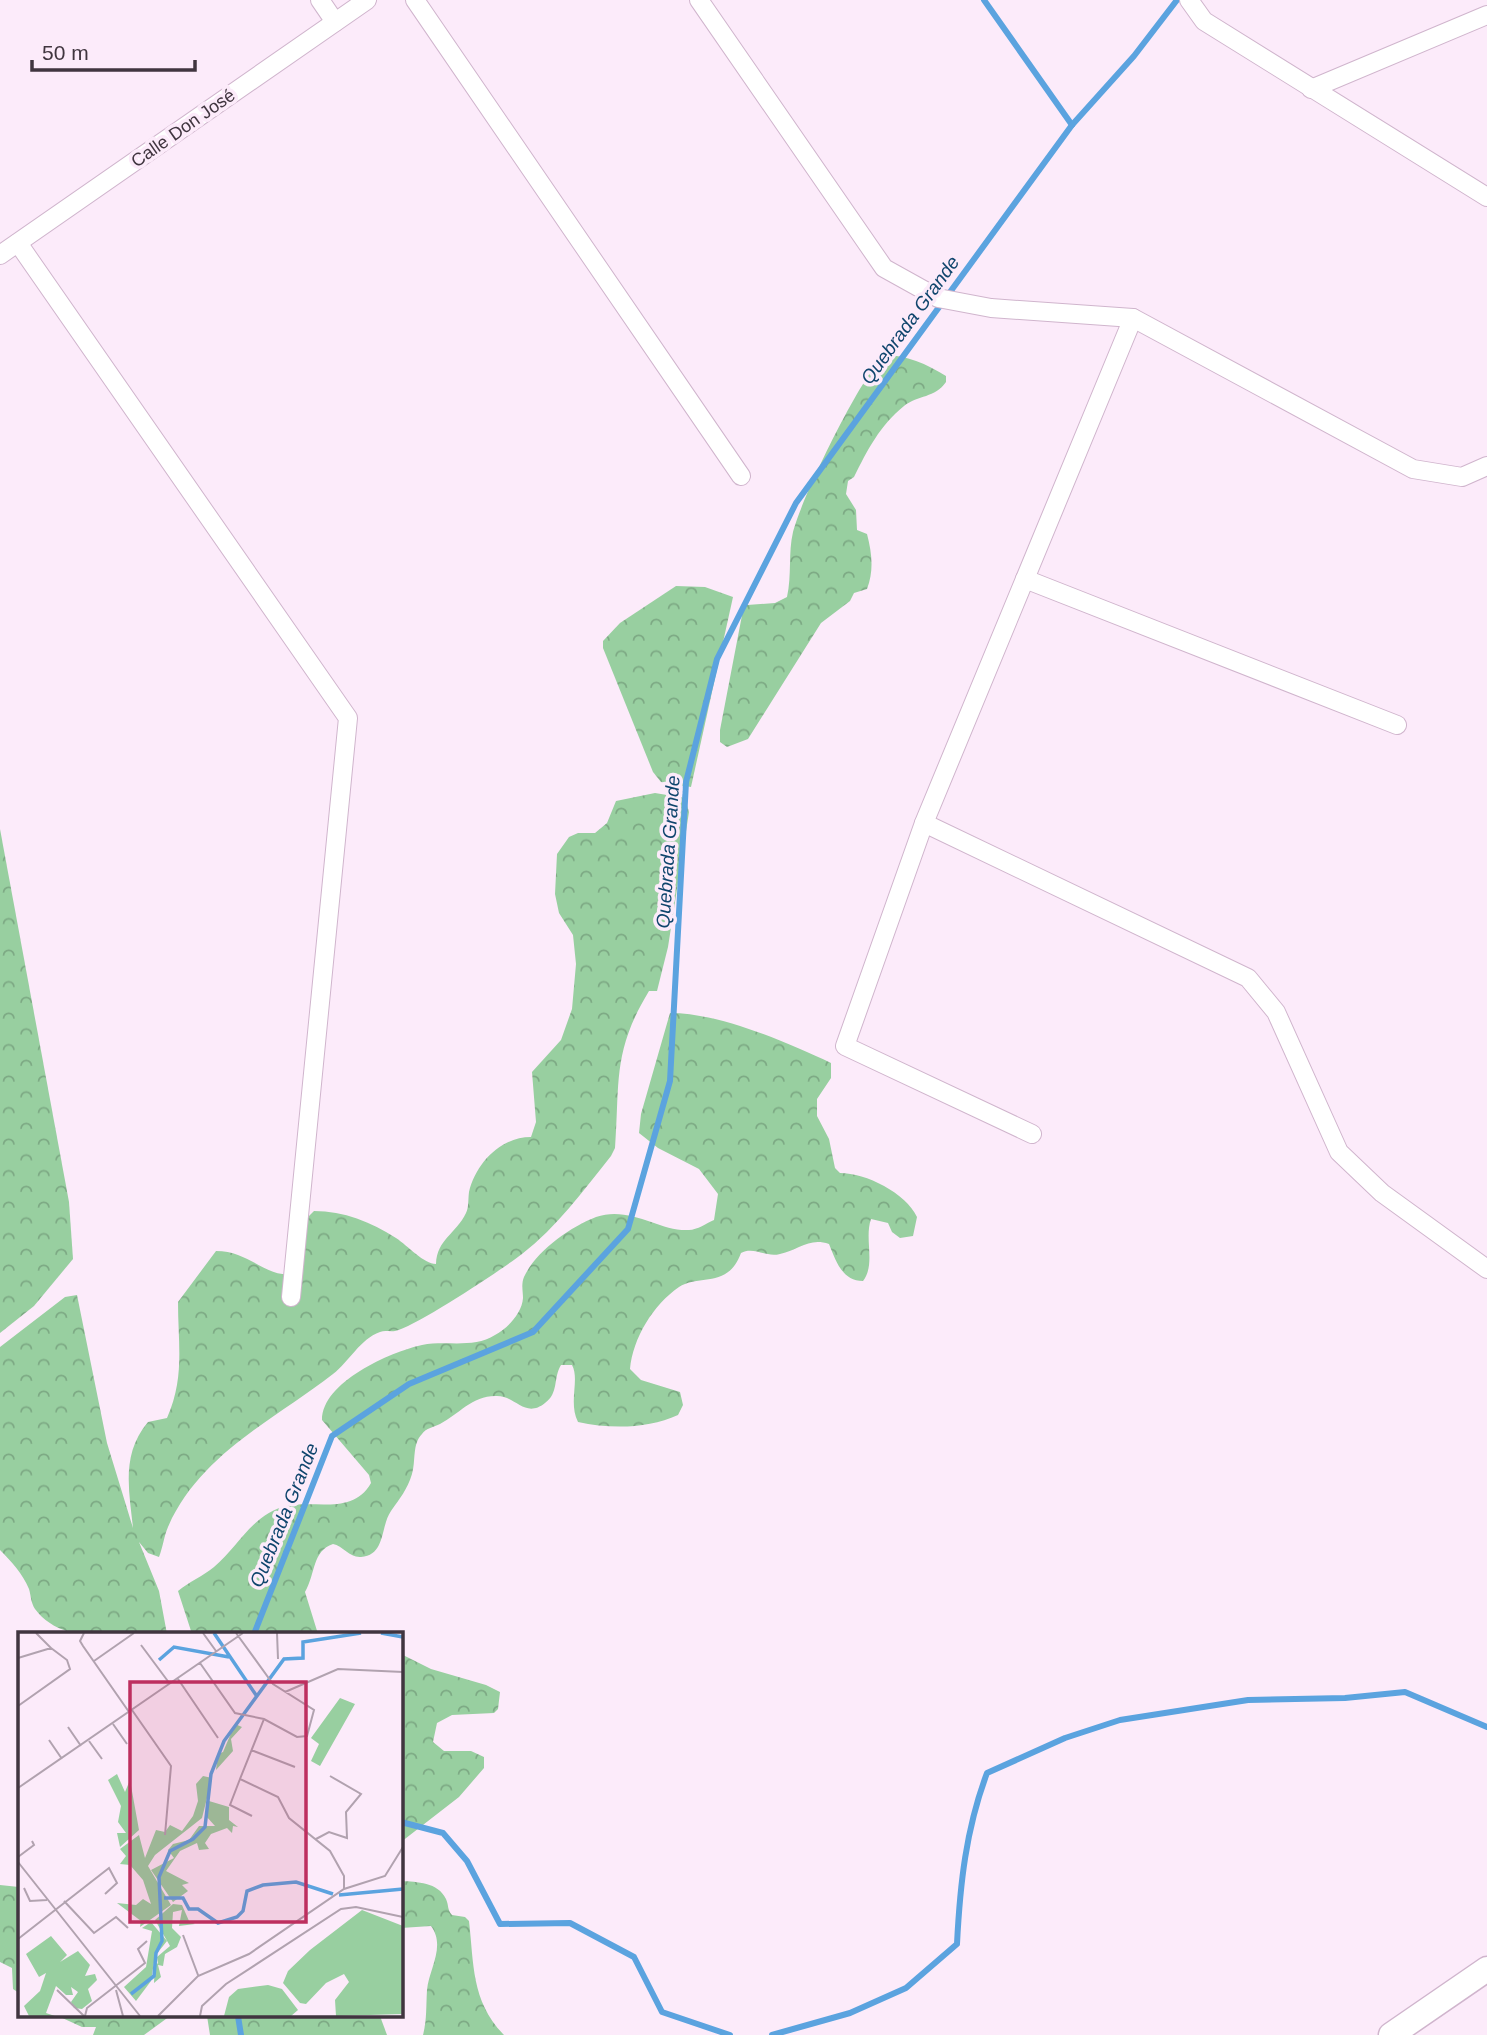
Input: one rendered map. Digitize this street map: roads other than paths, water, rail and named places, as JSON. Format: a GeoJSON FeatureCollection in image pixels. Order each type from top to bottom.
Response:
{"type":"FeatureCollection","features":[{"type":"Feature","properties":{"kind":"main road"},"geometry":{"type":"LineString","coordinates":[[1391,2035],[1487,1969]]}},
{"type":"Feature","properties":{"kind":"street"},"geometry":{"type":"LineString","coordinates":[[320,0],[335,22]]}},
{"type":"Feature","properties":{"kind":"street","name":"Calle Don José"},"geometry":{"type":"LineString","coordinates":[[0,256],[367,0]]}},
{"type":"Feature","properties":{"kind":"street"},"geometry":{"type":"LineString","coordinates":[[415,0],[741,476]]}},
{"type":"Feature","properties":{"kind":"street"},"geometry":{"type":"LineString","coordinates":[[699,0],[884,268],[938,298],[991,308],[1133,318],[1413,469],[1462,477],[1487,466]]}},
{"type":"Feature","properties":{"kind":"street"},"geometry":{"type":"LineString","coordinates":[[1189,0],[1204,21],[1487,197]]}},
{"type":"Feature","properties":{"kind":"street"},"geometry":{"type":"LineString","coordinates":[[1311,89],[1487,15]]}},
{"type":"Feature","properties":{"kind":"street"},"geometry":{"type":"LineString","coordinates":[[18,243],[348,718],[291,1297]]}},
{"type":"Feature","properties":{"kind":"street"},"geometry":{"type":"LineString","coordinates":[[1032,1134],[845,1046],[924,823],[1133,318]]}},
{"type":"Feature","properties":{"kind":"street"},"geometry":{"type":"LineString","coordinates":[[1025,579],[1397,725]]}},
{"type":"Feature","properties":{"kind":"street"},"geometry":{"type":"LineString","coordinates":[[924,823],[1248,978],[1276,1012],[1339,1152],[1382,1194],[1487,1269]]}},
{"type":"Feature","properties":{"kind":"waterway"},"geometry":{"type":"LineString","coordinates":[[984,0],[1072,125]]}},
{"type":"Feature","properties":{"kind":"waterway","name":"Quebrada Grande"},"geometry":{"type":"LineString","coordinates":[[255,1632],[332,1436],[409,1384],[533,1332],[628,1229],[670,1081],[686,782],[717,659],[796,503],[1072,125],[1134,56],[1177,0]]}},
{"type":"Feature","properties":{"kind":"waterway"},"geometry":{"type":"LineString","coordinates":[[772,2035],[850,2013],[906,1988],[957,1944],[965,1857],[987,1773],[1065,1738],[1120,1720],[1248,1700],[1345,1698],[1405,1692],[1487,1727]]}},
{"type":"Feature","properties":{"kind":"waterway"},"geometry":{"type":"LineString","coordinates":[[402,1822],[443,1833],[467,1861],[500,1924],[570,1923],[634,1957],[662,2012],[730,2035]]}},
{"type":"Feature","properties":{"kind":"waterway","name":"Quebrada Grande"},"geometry":{"type":"LineString","coordinates":[[238,2018],[241,2035]]}}]}
